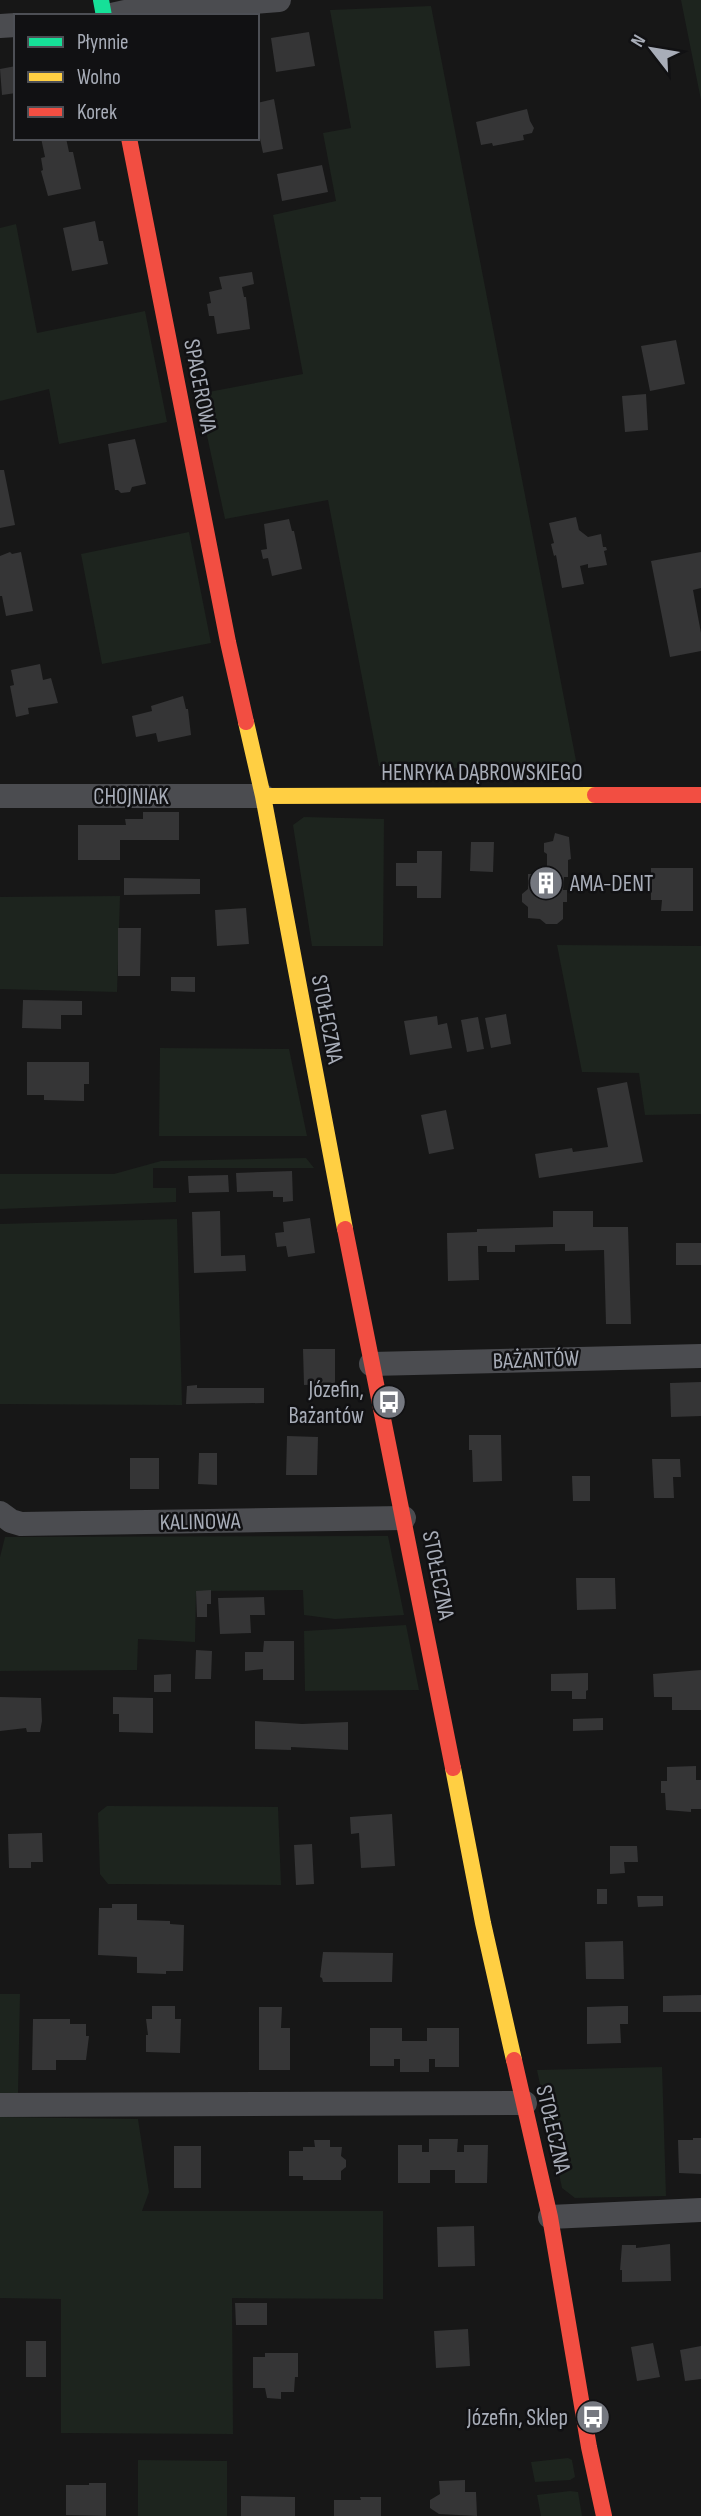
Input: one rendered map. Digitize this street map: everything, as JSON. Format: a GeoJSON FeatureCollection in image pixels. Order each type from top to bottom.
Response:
{"type":"FeatureCollection","features":[{"type":"Feature","properties":{"kind":"street"},"geometry":{"type":"LineString","coordinates":[[116,14],[279,0]]}},
{"type":"Feature","properties":{"kind":"street","name":"SPACEROWA"},"geometry":{"type":"LineString","coordinates":[[128,140],[228,642]]}},
{"type":"Feature","properties":{"kind":"street","name":"STOŁECZNA"},"geometry":{"type":"LineString","coordinates":[[228,642],[263,796],[371,1364],[404,1518],[483,1923],[550,2217],[589,2447],[604,2516]]}},
{"type":"Feature","properties":{"kind":"street","name":"HENRYKA DĄBROWSKIEGO"},"geometry":{"type":"LineString","coordinates":[[263,796],[701,795]]}},
{"type":"Feature","properties":{"kind":"street","name":"CHOJNIAK"},"geometry":{"type":"LineString","coordinates":[[0,796],[263,796]]}},
{"type":"Feature","properties":{"kind":"street","name":"BAŻANTÓW"},"geometry":{"type":"LineString","coordinates":[[371,1364],[701,1356]]}},
{"type":"Feature","properties":{"kind":"street","name":"KALINOWA"},"geometry":{"type":"LineString","coordinates":[[0,1513],[21,1524],[404,1518]]}},
{"type":"Feature","properties":{"kind":"street"},"geometry":{"type":"LineString","coordinates":[[0,2105],[525,2103]]}},
{"type":"Feature","properties":{"kind":"street"},"geometry":{"type":"LineString","coordinates":[[550,2217],[701,2210]]}},
{"type":"Feature","properties":{"kind":"shaded area"},"geometry":{"type":"Polygon","coordinates":[[[681,0],[701,0],[701,100],[681,0]]]}},
{"type":"Feature","properties":{"kind":"shaded area"},"geometry":{"type":"Polygon","coordinates":[[[431,6],[578,771],[379,766],[328,500],[225,519],[198,394],[303,374],[273,215],[336,201],[323,133],[351,128],[330,10],[431,6]]]}},
{"type":"Feature","properties":{"kind":"shaded area"},"geometry":{"type":"Polygon","coordinates":[[[16,224],[37,333],[145,311],[167,422],[59,444],[49,389],[0,401],[0,228],[16,224]]]}},
{"type":"Feature","properties":{"kind":"shaded area"},"geometry":{"type":"Polygon","coordinates":[[[189,532],[211,643],[102,664],[81,554],[189,532]]]}},
{"type":"Feature","properties":{"kind":"shaded area"},"geometry":{"type":"Polygon","coordinates":[[[304,817],[384,819],[383,946],[312,946],[293,825],[304,817]]]}},
{"type":"Feature","properties":{"kind":"shaded area"},"geometry":{"type":"Polygon","coordinates":[[[120,896],[117,992],[0,989],[0,897],[120,896]]]}},
{"type":"Feature","properties":{"kind":"shaded area"},"geometry":{"type":"Polygon","coordinates":[[[557,945],[701,946],[701,1114],[645,1115],[639,1073],[582,1072],[557,945]]]}},
{"type":"Feature","properties":{"kind":"shaded area"},"geometry":{"type":"Polygon","coordinates":[[[160,1048],[289,1049],[307,1136],[159,1136],[160,1048]]]}},
{"type":"Feature","properties":{"kind":"shaded area"},"geometry":{"type":"Polygon","coordinates":[[[306,1158],[314,1168],[153,1168],[153,1188],[176,1188],[176,1202],[0,1209],[0,1174],[114,1174],[161,1161],[306,1158]]]}},
{"type":"Feature","properties":{"kind":"shaded area"},"geometry":{"type":"Polygon","coordinates":[[[177,1219],[182,1405],[0,1404],[0,1224],[177,1219]]]}},
{"type":"Feature","properties":{"kind":"shaded area"},"geometry":{"type":"Polygon","coordinates":[[[388,1536],[404,1615],[335,1619],[304,1615],[303,1590],[196,1591],[195,1642],[138,1639],[137,1670],[0,1671],[0,1557],[5,1537],[388,1536]]]}},
{"type":"Feature","properties":{"kind":"shaded area"},"geometry":{"type":"Polygon","coordinates":[[[406,1625],[419,1690],[305,1691],[304,1631],[406,1625]]]}},
{"type":"Feature","properties":{"kind":"shaded area"},"geometry":{"type":"Polygon","coordinates":[[[107,1806],[278,1807],[281,1885],[108,1884],[100,1874],[98,1813],[107,1806]]]}},
{"type":"Feature","properties":{"kind":"shaded area"},"geometry":{"type":"Polygon","coordinates":[[[0,1994],[20,1994],[18,2093],[0,2093],[0,1994]]]}},
{"type":"Feature","properties":{"kind":"shaded area"},"geometry":{"type":"Polygon","coordinates":[[[662,2067],[666,2196],[575,2198],[562,2188],[537,2070],[662,2067]]]}},
{"type":"Feature","properties":{"kind":"shaded area"},"geometry":{"type":"Polygon","coordinates":[[[0,2117],[138,2119],[149,2192],[142,2211],[383,2211],[383,2299],[232,2298],[233,2434],[61,2433],[61,2299],[0,2298],[0,2117]]]}},
{"type":"Feature","properties":{"kind":"shaded area"},"geometry":{"type":"Polygon","coordinates":[[[568,2458],[572,2460],[575,2477],[570,2480],[535,2482],[531,2462],[568,2458]]]}},
{"type":"Feature","properties":{"kind":"shaded area"},"geometry":{"type":"Polygon","coordinates":[[[138,2460],[227,2461],[227,2516],[138,2516],[138,2460]]]}},
{"type":"Feature","properties":{"kind":"shaded area"},"geometry":{"type":"Polygon","coordinates":[[[578,2492],[582,2516],[541,2516],[537,2495],[578,2492]]]}},
{"type":"Feature","properties":{"kind":"building"},"geometry":{"type":"Polygon","coordinates":[[[309,32],[315,66],[276,72],[271,38],[309,32]]]}},
{"type":"Feature","properties":{"kind":"building"},"geometry":{"type":"Polygon","coordinates":[[[14,66],[14,93],[2,95],[0,69],[14,66]]]}},
{"type":"Feature","properties":{"kind":"building"},"geometry":{"type":"Polygon","coordinates":[[[274,99],[283,149],[263,153],[259,134],[259,103],[274,99]]]}},
{"type":"Feature","properties":{"kind":"building"},"geometry":{"type":"Polygon","coordinates":[[[527,109],[534,128],[532,133],[523,135],[524,140],[493,146],[492,143],[481,145],[476,122],[527,109]]]}},
{"type":"Feature","properties":{"kind":"building"},"geometry":{"type":"Polygon","coordinates":[[[41,140],[66,140],[69,152],[73,152],[81,189],[48,196],[41,171],[41,158],[45,157],[41,140]]]}},
{"type":"Feature","properties":{"kind":"building"},"geometry":{"type":"Polygon","coordinates":[[[322,165],[328,192],[282,201],[277,174],[322,165]]]}},
{"type":"Feature","properties":{"kind":"building"},"geometry":{"type":"Polygon","coordinates":[[[95,221],[108,264],[72,271],[63,228],[95,221]]]}},
{"type":"Feature","properties":{"kind":"building"},"geometry":{"type":"Polygon","coordinates":[[[252,272],[254,284],[242,287],[250,329],[217,334],[214,316],[209,316],[209,292],[222,289],[219,277],[252,272]]]}},
{"type":"Feature","properties":{"kind":"building"},"geometry":{"type":"Polygon","coordinates":[[[676,340],[685,384],[650,391],[641,346],[676,340]]]}},
{"type":"Feature","properties":{"kind":"building"},"geometry":{"type":"Polygon","coordinates":[[[646,394],[648,430],[625,432],[622,396],[646,394]]]}},
{"type":"Feature","properties":{"kind":"building"},"geometry":{"type":"Polygon","coordinates":[[[135,439],[146,484],[132,487],[130,492],[121,493],[115,490],[108,444],[135,439]]]}},
{"type":"Feature","properties":{"kind":"building"},"geometry":{"type":"Polygon","coordinates":[[[0,470],[4,470],[15,525],[0,528],[0,470]]]}},
{"type":"Feature","properties":{"kind":"building"},"geometry":{"type":"Polygon","coordinates":[[[576,517],[579,530],[588,537],[601,534],[603,547],[607,550],[604,551],[607,565],[588,568],[588,564],[580,566],[584,584],[562,588],[556,555],[554,556],[551,544],[554,543],[549,523],[576,517]]]}},
{"type":"Feature","properties":{"kind":"building"},"geometry":{"type":"Polygon","coordinates":[[[289,519],[302,569],[272,576],[268,558],[263,559],[261,550],[267,549],[264,524],[289,519]]]}},
{"type":"Feature","properties":{"kind":"building"},"geometry":{"type":"Polygon","coordinates":[[[21,552],[33,611],[6,616],[0,596],[0,556],[21,552]]]}},
{"type":"Feature","properties":{"kind":"building"},"geometry":{"type":"Polygon","coordinates":[[[701,552],[701,588],[693,590],[701,633],[701,651],[670,657],[651,561],[701,552]]]}},
{"type":"Feature","properties":{"kind":"building"},"geometry":{"type":"Polygon","coordinates":[[[40,664],[43,680],[51,678],[58,703],[28,708],[29,714],[16,717],[10,686],[14,685],[11,670],[40,664]]]}},
{"type":"Feature","properties":{"kind":"building"},"geometry":{"type":"Polygon","coordinates":[[[183,696],[188,709],[191,735],[158,742],[156,733],[136,737],[132,716],[152,711],[151,706],[183,696]]]}},
{"type":"Feature","properties":{"kind":"building"},"geometry":{"type":"Polygon","coordinates":[[[143,812],[179,812],[179,840],[120,840],[120,860],[78,860],[78,825],[126,825],[125,819],[143,819],[143,812]]]}},
{"type":"Feature","properties":{"kind":"building","name":"AMA-DENT"},"geometry":{"type":"Polygon","coordinates":[[[555,833],[569,837],[571,859],[568,860],[568,877],[564,877],[563,890],[567,890],[567,902],[563,902],[563,919],[557,924],[546,924],[540,919],[528,918],[528,907],[522,902],[522,894],[528,889],[528,874],[538,874],[538,871],[547,866],[544,843],[553,841],[555,833]]]}},
{"type":"Feature","properties":{"kind":"building"},"geometry":{"type":"Polygon","coordinates":[[[471,842],[494,842],[493,872],[470,871],[471,842]]]}},
{"type":"Feature","properties":{"kind":"building"},"geometry":{"type":"Polygon","coordinates":[[[417,851],[442,851],[441,898],[417,898],[417,886],[396,886],[396,863],[417,863],[417,851]]]}},
{"type":"Feature","properties":{"kind":"building"},"geometry":{"type":"Polygon","coordinates":[[[651,868],[693,868],[693,911],[661,911],[662,900],[651,900],[651,868]]]}},
{"type":"Feature","properties":{"kind":"building"},"geometry":{"type":"Polygon","coordinates":[[[124,878],[200,879],[200,894],[124,895],[124,878]]]}},
{"type":"Feature","properties":{"kind":"building"},"geometry":{"type":"Polygon","coordinates":[[[246,908],[249,944],[217,946],[215,910],[246,908]]]}},
{"type":"Feature","properties":{"kind":"building"},"geometry":{"type":"Polygon","coordinates":[[[118,928],[141,928],[140,976],[118,976],[118,928]]]}},
{"type":"Feature","properties":{"kind":"building"},"geometry":{"type":"Polygon","coordinates":[[[171,977],[195,977],[195,992],[171,991],[171,977]]]}},
{"type":"Feature","properties":{"kind":"building"},"geometry":{"type":"Polygon","coordinates":[[[23,1000],[82,1001],[82,1015],[61,1015],[61,1029],[22,1028],[23,1000]]]}},
{"type":"Feature","properties":{"kind":"building"},"geometry":{"type":"Polygon","coordinates":[[[506,1014],[511,1044],[491,1048],[485,1018],[506,1014]]]}},
{"type":"Feature","properties":{"kind":"building"},"geometry":{"type":"Polygon","coordinates":[[[437,1016],[438,1025],[447,1023],[452,1048],[410,1055],[404,1021],[437,1016]]]}},
{"type":"Feature","properties":{"kind":"building"},"geometry":{"type":"Polygon","coordinates":[[[478,1017],[484,1049],[467,1052],[461,1020],[478,1017]]]}},
{"type":"Feature","properties":{"kind":"building"},"geometry":{"type":"Polygon","coordinates":[[[27,1062],[89,1062],[89,1084],[84,1084],[84,1101],[44,1100],[44,1095],[27,1095],[27,1062]]]}},
{"type":"Feature","properties":{"kind":"building"},"geometry":{"type":"Polygon","coordinates":[[[627,1082],[643,1162],[539,1178],[535,1154],[572,1148],[573,1152],[608,1147],[597,1088],[627,1082]]]}},
{"type":"Feature","properties":{"kind":"building"},"geometry":{"type":"Polygon","coordinates":[[[446,1110],[454,1149],[429,1154],[421,1115],[446,1110]]]}},
{"type":"Feature","properties":{"kind":"building"},"geometry":{"type":"Polygon","coordinates":[[[292,1171],[293,1201],[283,1202],[283,1197],[273,1197],[273,1191],[237,1192],[236,1173],[292,1171]]]}},
{"type":"Feature","properties":{"kind":"building"},"geometry":{"type":"Polygon","coordinates":[[[228,1175],[229,1192],[189,1193],[188,1176],[228,1175]]]}},
{"type":"Feature","properties":{"kind":"building"},"geometry":{"type":"Polygon","coordinates":[[[220,1211],[221,1256],[245,1255],[246,1271],[194,1273],[192,1212],[220,1211]]]}},
{"type":"Feature","properties":{"kind":"building"},"geometry":{"type":"Polygon","coordinates":[[[553,1211],[593,1211],[593,1227],[628,1227],[631,1324],[606,1324],[604,1250],[565,1251],[565,1244],[554,1244],[515,1245],[515,1252],[487,1252],[487,1246],[478,1246],[479,1280],[448,1281],[447,1233],[477,1232],[477,1229],[553,1227],[553,1211]]]}},
{"type":"Feature","properties":{"kind":"building"},"geometry":{"type":"Polygon","coordinates":[[[310,1218],[315,1253],[288,1257],[286,1246],[277,1247],[275,1233],[284,1232],[283,1222],[310,1218]]]}},
{"type":"Feature","properties":{"kind":"building"},"geometry":{"type":"Polygon","coordinates":[[[676,1243],[701,1243],[701,1265],[676,1265],[676,1243]]]}},
{"type":"Feature","properties":{"kind":"building"},"geometry":{"type":"Polygon","coordinates":[[[303,1349],[335,1349],[335,1384],[304,1385],[303,1349]]]}},
{"type":"Feature","properties":{"kind":"building"},"geometry":{"type":"Polygon","coordinates":[[[701,1382],[701,1416],[671,1417],[670,1383],[701,1382]]]}},
{"type":"Feature","properties":{"kind":"building"},"geometry":{"type":"Polygon","coordinates":[[[197,1385],[197,1388],[264,1388],[264,1403],[186,1404],[187,1386],[197,1385]]]}},
{"type":"Feature","properties":{"kind":"building"},"geometry":{"type":"Polygon","coordinates":[[[469,1435],[501,1435],[502,1481],[473,1482],[469,1435]]]}},
{"type":"Feature","properties":{"kind":"building"},"geometry":{"type":"Polygon","coordinates":[[[287,1436],[318,1437],[317,1475],[286,1475],[287,1436]]]}},
{"type":"Feature","properties":{"kind":"building"},"geometry":{"type":"Polygon","coordinates":[[[199,1453],[217,1453],[217,1485],[198,1484],[199,1453]]]}},
{"type":"Feature","properties":{"kind":"building"},"geometry":{"type":"Polygon","coordinates":[[[130,1458],[159,1458],[159,1489],[130,1489],[130,1458]]]}},
{"type":"Feature","properties":{"kind":"building"},"geometry":{"type":"Polygon","coordinates":[[[652,1459],[680,1459],[681,1477],[673,1477],[674,1498],[654,1498],[652,1459]]]}},
{"type":"Feature","properties":{"kind":"building"},"geometry":{"type":"Polygon","coordinates":[[[572,1476],[590,1476],[590,1501],[573,1501],[572,1476]]]}},
{"type":"Feature","properties":{"kind":"building"},"geometry":{"type":"Polygon","coordinates":[[[576,1578],[615,1578],[616,1609],[577,1610],[576,1578]]]}},
{"type":"Feature","properties":{"kind":"building"},"geometry":{"type":"Polygon","coordinates":[[[211,1590],[207,1617],[197,1617],[196,1591],[211,1590]]]}},
{"type":"Feature","properties":{"kind":"building"},"geometry":{"type":"Polygon","coordinates":[[[264,1597],[265,1615],[250,1615],[251,1633],[220,1634],[218,1598],[264,1597]]]}},
{"type":"Feature","properties":{"kind":"building"},"geometry":{"type":"Polygon","coordinates":[[[264,1641],[294,1641],[294,1680],[263,1680],[263,1669],[245,1671],[245,1652],[263,1652],[264,1641]]]}},
{"type":"Feature","properties":{"kind":"building"},"geometry":{"type":"Polygon","coordinates":[[[196,1650],[212,1651],[211,1679],[195,1679],[196,1650]]]}},
{"type":"Feature","properties":{"kind":"building"},"geometry":{"type":"Polygon","coordinates":[[[701,1670],[701,1710],[672,1710],[672,1697],[654,1697],[653,1674],[701,1670]]]}},
{"type":"Feature","properties":{"kind":"building"},"geometry":{"type":"Polygon","coordinates":[[[588,1673],[586,1699],[572,1699],[572,1691],[551,1691],[551,1674],[588,1673]]]}},
{"type":"Feature","properties":{"kind":"building"},"geometry":{"type":"Polygon","coordinates":[[[171,1674],[171,1692],[154,1692],[154,1675],[171,1674]]]}},
{"type":"Feature","properties":{"kind":"building"},"geometry":{"type":"Polygon","coordinates":[[[0,1697],[41,1698],[40,1732],[27,1732],[26,1728],[0,1731],[0,1697]]]}},
{"type":"Feature","properties":{"kind":"building"},"geometry":{"type":"Polygon","coordinates":[[[113,1697],[153,1698],[153,1733],[119,1732],[119,1714],[113,1714],[113,1697]]]}},
{"type":"Feature","properties":{"kind":"building"},"geometry":{"type":"Polygon","coordinates":[[[603,1718],[603,1730],[573,1731],[573,1719],[603,1718]]]}},
{"type":"Feature","properties":{"kind":"building"},"geometry":{"type":"Polygon","coordinates":[[[255,1721],[302,1724],[348,1722],[348,1750],[291,1747],[291,1750],[255,1749],[255,1721]]]}},
{"type":"Feature","properties":{"kind":"building"},"geometry":{"type":"Polygon","coordinates":[[[696,1766],[696,1780],[701,1780],[701,1809],[691,1809],[691,1812],[666,1810],[661,1781],[667,1781],[667,1767],[696,1766]]]}},
{"type":"Feature","properties":{"kind":"building"},"geometry":{"type":"Polygon","coordinates":[[[392,1814],[395,1866],[361,1868],[359,1833],[351,1834],[350,1817],[392,1814]]]}},
{"type":"Feature","properties":{"kind":"building"},"geometry":{"type":"Polygon","coordinates":[[[42,1833],[43,1862],[31,1862],[31,1868],[9,1868],[8,1834],[42,1833]]]}},
{"type":"Feature","properties":{"kind":"building"},"geometry":{"type":"Polygon","coordinates":[[[312,1844],[314,1884],[296,1885],[294,1845],[312,1844]]]}},
{"type":"Feature","properties":{"kind":"building"},"geometry":{"type":"Polygon","coordinates":[[[610,1846],[637,1846],[638,1862],[624,1862],[625,1873],[610,1874],[610,1846]]]}},
{"type":"Feature","properties":{"kind":"building"},"geometry":{"type":"Polygon","coordinates":[[[597,1889],[607,1889],[607,1904],[597,1904],[597,1889]]]}},
{"type":"Feature","properties":{"kind":"building"},"geometry":{"type":"Polygon","coordinates":[[[637,1896],[663,1896],[663,1906],[638,1907],[637,1896]]]}},
{"type":"Feature","properties":{"kind":"building"},"geometry":{"type":"Polygon","coordinates":[[[112,1904],[137,1904],[137,1920],[170,1921],[170,1924],[184,1925],[183,1971],[166,1971],[166,1974],[137,1973],[137,1957],[98,1955],[99,1908],[112,1908],[112,1904]]]}},
{"type":"Feature","properties":{"kind":"building"},"geometry":{"type":"Polygon","coordinates":[[[623,1941],[624,1979],[586,1979],[585,1942],[623,1941]]]}},
{"type":"Feature","properties":{"kind":"building"},"geometry":{"type":"Polygon","coordinates":[[[323,1952],[393,1953],[392,1982],[323,1982],[320,1977],[323,1952]]]}},
{"type":"Feature","properties":{"kind":"building"},"geometry":{"type":"Polygon","coordinates":[[[701,1995],[701,2012],[663,2012],[663,1996],[701,1995]]]}},
{"type":"Feature","properties":{"kind":"building"},"geometry":{"type":"Polygon","coordinates":[[[152,2006],[175,2006],[175,2019],[181,2019],[180,2053],[146,2052],[146,2019],[152,2019],[152,2006]]]}},
{"type":"Feature","properties":{"kind":"building"},"geometry":{"type":"Polygon","coordinates":[[[628,2006],[628,2024],[620,2024],[621,2043],[587,2044],[587,2007],[628,2006]]]}},
{"type":"Feature","properties":{"kind":"building"},"geometry":{"type":"Polygon","coordinates":[[[259,2007],[282,2007],[281,2028],[290,2028],[290,2070],[259,2070],[259,2007]]]}},
{"type":"Feature","properties":{"kind":"building"},"geometry":{"type":"Polygon","coordinates":[[[33,2019],[70,2019],[70,2024],[86,2024],[86,2036],[89,2036],[86,2060],[56,2060],[56,2070],[32,2070],[33,2019]]]}},
{"type":"Feature","properties":{"kind":"building"},"geometry":{"type":"Polygon","coordinates":[[[370,2028],[402,2028],[402,2041],[427,2041],[427,2028],[459,2028],[459,2067],[435,2067],[435,2059],[429,2059],[429,2072],[400,2072],[400,2059],[394,2059],[394,2066],[370,2066],[370,2028]]]}},
{"type":"Feature","properties":{"kind":"building"},"geometry":{"type":"Polygon","coordinates":[[[701,2138],[701,2174],[679,2173],[678,2140],[701,2138]]]}},
{"type":"Feature","properties":{"kind":"building"},"geometry":{"type":"Polygon","coordinates":[[[429,2139],[458,2139],[457,2152],[464,2152],[464,2145],[488,2145],[487,2183],[455,2183],[455,2170],[430,2170],[430,2183],[398,2183],[398,2145],[422,2145],[422,2152],[429,2152],[429,2139]]]}},
{"type":"Feature","properties":{"kind":"building"},"geometry":{"type":"Polygon","coordinates":[[[314,2140],[330,2140],[330,2147],[342,2147],[341,2156],[346,2160],[346,2167],[341,2171],[341,2180],[303,2180],[303,2176],[289,2176],[289,2151],[303,2151],[303,2147],[315,2147],[314,2140]]]}},
{"type":"Feature","properties":{"kind":"building"},"geometry":{"type":"Polygon","coordinates":[[[174,2146],[201,2146],[201,2188],[174,2188],[174,2146]]]}},
{"type":"Feature","properties":{"kind":"building"},"geometry":{"type":"Polygon","coordinates":[[[474,2226],[475,2266],[438,2267],[437,2227],[474,2226]]]}},
{"type":"Feature","properties":{"kind":"building"},"geometry":{"type":"Polygon","coordinates":[[[670,2244],[671,2281],[622,2282],[622,2245],[636,2245],[636,2248],[670,2244]]]}},
{"type":"Feature","properties":{"kind":"building"},"geometry":{"type":"Polygon","coordinates":[[[235,2303],[267,2303],[267,2325],[236,2325],[235,2303]]]}},
{"type":"Feature","properties":{"kind":"building"},"geometry":{"type":"Polygon","coordinates":[[[468,2329],[470,2366],[436,2368],[434,2331],[468,2329]]]}},
{"type":"Feature","properties":{"kind":"building"},"geometry":{"type":"Polygon","coordinates":[[[26,2341],[46,2341],[46,2377],[26,2377],[26,2341]]]}},
{"type":"Feature","properties":{"kind":"building"},"geometry":{"type":"Polygon","coordinates":[[[653,2343],[660,2377],[637,2381],[631,2347],[653,2343]]]}},
{"type":"Feature","properties":{"kind":"building"},"geometry":{"type":"Polygon","coordinates":[[[701,2346],[701,2379],[685,2381],[680,2350],[701,2346]]]}},
{"type":"Feature","properties":{"kind":"building"},"geometry":{"type":"Polygon","coordinates":[[[265,2353],[298,2353],[298,2377],[295,2377],[294,2392],[281,2392],[281,2399],[267,2398],[265,2388],[253,2388],[253,2357],[265,2357],[265,2353]]]}},
{"type":"Feature","properties":{"kind":"building"},"geometry":{"type":"Polygon","coordinates":[[[465,2480],[465,2492],[476,2492],[477,2516],[439,2514],[430,2508],[430,2500],[440,2494],[439,2481],[465,2480]]]}},
{"type":"Feature","properties":{"kind":"building"},"geometry":{"type":"Polygon","coordinates":[[[106,2483],[106,2516],[66,2515],[66,2485],[106,2483]]]}},
{"type":"Feature","properties":{"kind":"building"},"geometry":{"type":"Polygon","coordinates":[[[241,2496],[295,2497],[295,2516],[241,2516],[241,2496]]]}},
{"type":"Feature","properties":{"kind":"building"},"geometry":{"type":"Polygon","coordinates":[[[360,2497],[381,2497],[381,2516],[334,2516],[334,2500],[361,2500],[360,2497]]]}},
{"type":"Feature","properties":{"kind":"traffic: fast"},"geometry":{"type":"LineString","coordinates":[[101,0],[104,14]]}},
{"type":"Feature","properties":{"kind":"traffic: slow"},"geometry":{"type":"LineString","coordinates":[[246,722],[263,796],[345,1229]]}},
{"type":"Feature","properties":{"kind":"traffic: slow"},"geometry":{"type":"LineString","coordinates":[[263,796],[595,795]]}},
{"type":"Feature","properties":{"kind":"traffic: slow"},"geometry":{"type":"LineString","coordinates":[[453,1768],[483,1923],[514,2060]]}},
{"type":"Feature","properties":{"kind":"traffic: jam"},"geometry":{"type":"LineString","coordinates":[[129,140],[246,722]]}},
{"type":"Feature","properties":{"kind":"traffic: jam"},"geometry":{"type":"LineString","coordinates":[[595,795],[701,795]]}},
{"type":"Feature","properties":{"kind":"traffic: jam"},"geometry":{"type":"LineString","coordinates":[[345,1229],[453,1768]]}},
{"type":"Feature","properties":{"kind":"traffic: jam"},"geometry":{"type":"LineString","coordinates":[[514,2060],[550,2217],[589,2447],[604,2516]]}},
{"type":"Feature","properties":{"kind":"place","name":"AMA-DENT"},"geometry":{"type":"Point","coordinates":[546,883]}},
{"type":"Feature","properties":{"kind":"place","name":"Józefin, Bażantów"},"geometry":{"type":"Point","coordinates":[389,1402]}},
{"type":"Feature","properties":{"kind":"place","name":"Józefin, Sklep"},"geometry":{"type":"Point","coordinates":[593,2417]}}]}
